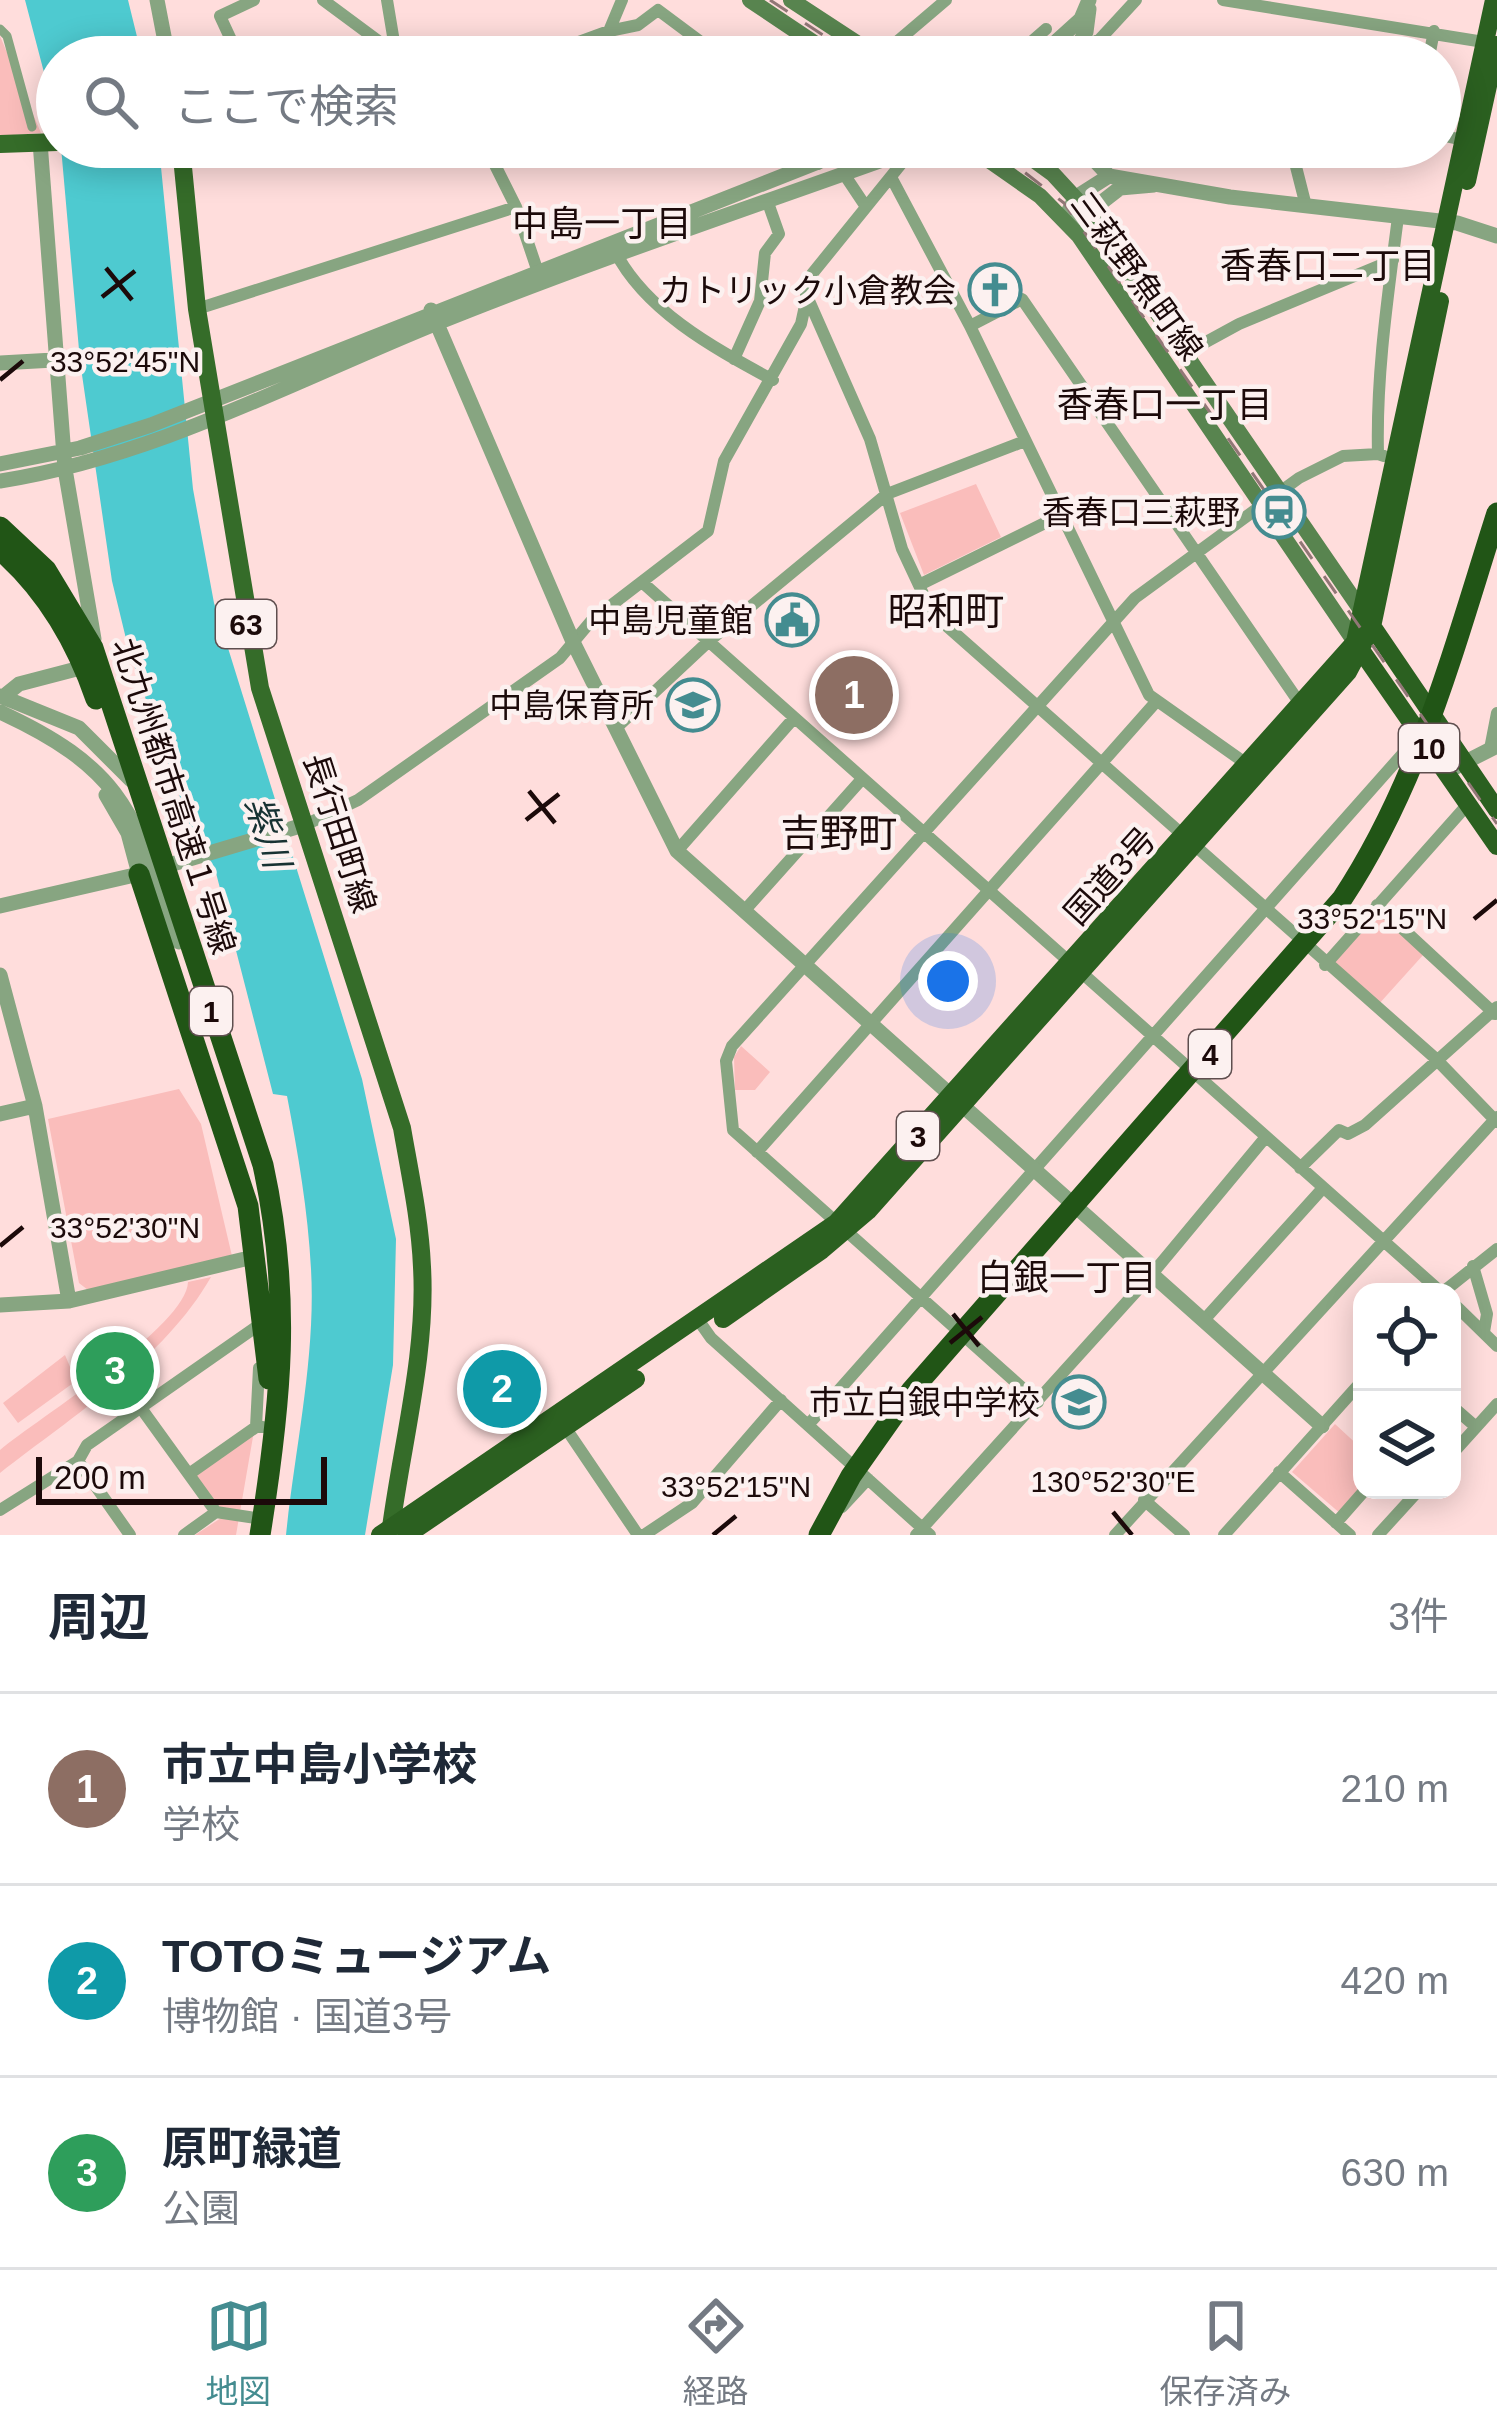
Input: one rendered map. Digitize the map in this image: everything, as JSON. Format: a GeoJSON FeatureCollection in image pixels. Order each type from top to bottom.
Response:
{"type":"FeatureCollection","features":[{"type":"Feature","properties":{"kind":"highway","name":"国道3号"},"geometry":{"type":"LineString","coordinates":[[401,1533],[565,1427],[841,1227],[959,1101],[1358,646],[1493,43],[1494,0]]}},
{"type":"Feature","properties":{"kind":"highway","name":"国道3号"},"geometry":{"type":"LineString","coordinates":[[1367,620],[1385,456],[1451,223]]}},
{"type":"Feature","properties":{"kind":"highway","name":"4"},"geometry":{"type":"LineString","coordinates":[[818,1535],[851,1476],[911,1391],[1342,899],[1372,854],[1414,768],[1497,513]]}},
{"type":"Feature","properties":{"kind":"highway","name":"北九州都市高速１号線"},"geometry":{"type":"LineString","coordinates":[[0,527],[46,570],[93,648],[262,1166],[276,1233],[284,1336],[280,1413],[255,1532]]}},
{"type":"Feature","properties":{"kind":"highway","name":"1"},"geometry":{"type":"LineString","coordinates":[[0,550],[50,605],[80,655],[241,1138],[264,1236],[269,1379],[255,1532]]}},
{"type":"Feature","properties":{"kind":"highway","name":"4"},"geometry":{"type":"LineString","coordinates":[[832,1535],[883,1450],[957,1355],[1307,963],[1369,882],[1423,777],[1497,555]]}},
{"type":"Feature","properties":{"kind":"highway","name":"10"},"geometry":{"type":"LineString","coordinates":[[1367,620],[1454,766],[1468,804],[1497,846]]}},
{"type":"Feature","properties":{"kind":"highway","name":"国道3号"},"geometry":{"type":"LineString","coordinates":[[1253,769],[1300,706],[1358,646]]}},
{"type":"Feature","properties":{"kind":"highway","name":"10"},"geometry":{"type":"LineString","coordinates":[[1358,646],[1420,735],[1497,810]]}},
{"type":"Feature","properties":{"kind":"highway"},"geometry":{"type":"LineString","coordinates":[[153,870],[178,994],[248,1206],[269,1379]]}},
{"type":"Feature","properties":{"kind":"highway"},"geometry":{"type":"LineString","coordinates":[[180,908],[213,976],[272,1153],[296,1274],[291,1371],[255,1532]]}},
{"type":"Feature","properties":{"kind":"highway","name":"国道3号"},"geometry":{"type":"LineString","coordinates":[[401,1533],[703,1326]]}},
{"type":"Feature","properties":{"kind":"main road"},"geometry":{"type":"LineString","coordinates":[[750,0],[804,36]]}},
{"type":"Feature","properties":{"kind":"main road"},"geometry":{"type":"LineString","coordinates":[[801,3],[848,36]]}},
{"type":"Feature","properties":{"kind":"main road"},"geometry":{"type":"LineString","coordinates":[[0,144],[36,138]]}},
{"type":"Feature","properties":{"kind":"main road","name":"長行田町線"},"geometry":{"type":"LineString","coordinates":[[183,168],[197,309],[260,688],[299,826],[403,1128],[423,1268],[401,1533]]}},
{"type":"Feature","properties":{"kind":"main road","name":"三萩野魚町線"},"geometry":{"type":"LineString","coordinates":[[998,168],[1065,218],[1358,646]]}},
{"type":"Feature","properties":{"kind":"main road","name":"三萩野魚町線"},"geometry":{"type":"LineString","coordinates":[[1044,168],[1082,205],[1367,620]]}},
{"type":"Feature","properties":{"kind":"street"},"geometry":{"type":"LineString","coordinates":[[157,0],[164,36]]}},
{"type":"Feature","properties":{"kind":"street"},"geometry":{"type":"LineString","coordinates":[[229,36],[220,16],[254,0]]}},
{"type":"Feature","properties":{"kind":"street"},"geometry":{"type":"LineString","coordinates":[[323,0],[370,36]]}},
{"type":"Feature","properties":{"kind":"street"},"geometry":{"type":"LineString","coordinates":[[387,0],[393,36]]}},
{"type":"Feature","properties":{"kind":"street"},"geometry":{"type":"LineString","coordinates":[[609,31],[622,0]]}},
{"type":"Feature","properties":{"kind":"street"},"geometry":{"type":"LineString","coordinates":[[903,36],[946,0]]}},
{"type":"Feature","properties":{"kind":"street"},"geometry":{"type":"LineString","coordinates":[[1080,36],[1089,0]]}},
{"type":"Feature","properties":{"kind":"street"},"geometry":{"type":"LineString","coordinates":[[1062,36],[1081,19],[1089,0]]}},
{"type":"Feature","properties":{"kind":"street"},"geometry":{"type":"LineString","coordinates":[[1103,36],[1136,0]]}},
{"type":"Feature","properties":{"kind":"street"},"geometry":{"type":"LineString","coordinates":[[1222,0],[1459,36]]}},
{"type":"Feature","properties":{"kind":"street"},"geometry":{"type":"LineString","coordinates":[[791,27],[801,3]]}},
{"type":"Feature","properties":{"kind":"street"},"geometry":{"type":"LineString","coordinates":[[595,36],[638,25],[658,10],[693,36]]}},
{"type":"Feature","properties":{"kind":"street"},"geometry":{"type":"LineString","coordinates":[[0,29],[7,36],[36,117]]}},
{"type":"Feature","properties":{"kind":"street"},"geometry":{"type":"LineString","coordinates":[[1038,36],[1046,29]]}},
{"type":"Feature","properties":{"kind":"street"},"geometry":{"type":"LineString","coordinates":[[1433,36],[1434,31]]}},
{"type":"Feature","properties":{"kind":"street"},"geometry":{"type":"LineString","coordinates":[[1461,36],[1493,43]]}},
{"type":"Feature","properties":{"kind":"street"},"geometry":{"type":"LineString","coordinates":[[1461,139],[1469,141]]}},
{"type":"Feature","properties":{"kind":"street"},"geometry":{"type":"LineString","coordinates":[[1,702],[19,684],[87,668],[96,651],[72,458],[54,360],[45,168]]}},
{"type":"Feature","properties":{"kind":"street"},"geometry":{"type":"LineString","coordinates":[[496,168],[539,276]]}},
{"type":"Feature","properties":{"kind":"street"},"geometry":{"type":"LineString","coordinates":[[614,249],[808,168]]}},
{"type":"Feature","properties":{"kind":"street"},"geometry":{"type":"LineString","coordinates":[[0,481],[194,427],[213,408],[433,317],[614,249],[856,168]]}},
{"type":"Feature","properties":{"kind":"street"},"geometry":{"type":"LineString","coordinates":[[0,906],[187,860],[299,826],[358,800],[574,644],[592,620],[708,531],[724,461],[801,324],[812,274],[898,168]]}},
{"type":"Feature","properties":{"kind":"street"},"geometry":{"type":"LineString","coordinates":[[1057,168],[1079,186],[1100,180],[1154,185],[1451,223],[1497,236]]}},
{"type":"Feature","properties":{"kind":"street"},"geometry":{"type":"LineString","coordinates":[[1093,168],[1100,180]]}},
{"type":"Feature","properties":{"kind":"street"},"geometry":{"type":"LineString","coordinates":[[1297,168],[1306,206]]}},
{"type":"Feature","properties":{"kind":"street"},"geometry":{"type":"LineString","coordinates":[[844,174],[866,207]]}},
{"type":"Feature","properties":{"kind":"street"},"geometry":{"type":"LineString","coordinates":[[891,177],[970,326],[1111,624],[1155,703],[1253,769]]}},
{"type":"Feature","properties":{"kind":"street"},"geometry":{"type":"LineString","coordinates":[[1082,205],[1100,180]]}},
{"type":"Feature","properties":{"kind":"street"},"geometry":{"type":"LineString","coordinates":[[1065,218],[1120,188],[1154,185]]}},
{"type":"Feature","properties":{"kind":"street"},"geometry":{"type":"LineString","coordinates":[[734,359],[760,301],[765,254],[779,234],[767,200]]}},
{"type":"Feature","properties":{"kind":"street"},"geometry":{"type":"LineString","coordinates":[[197,309],[516,208]]}},
{"type":"Feature","properties":{"kind":"street"},"geometry":{"type":"LineString","coordinates":[[1038,1402],[733,1130],[726,1061],[733,1046],[1135,598],[1329,461],[1359,453],[1385,456],[1398,217]]}},
{"type":"Feature","properties":{"kind":"street"},"geometry":{"type":"LineString","coordinates":[[614,249],[696,337],[773,380]]}},
{"type":"Feature","properties":{"kind":"street"},"geometry":{"type":"LineString","coordinates":[[1184,354],[1239,324],[1393,260]]}},
{"type":"Feature","properties":{"kind":"street"},"geometry":{"type":"LineString","coordinates":[[806,294],[870,439],[932,614],[1435,1058],[1496,1120],[1381,1239],[1115,1535]]}},
{"type":"Feature","properties":{"kind":"street"},"geometry":{"type":"LineString","coordinates":[[970,326],[1022,299],[1300,706]]}},
{"type":"Feature","properties":{"kind":"street"},"geometry":{"type":"LineString","coordinates":[[433,317],[574,644],[677,851],[1038,1167],[1322,1426]]}},
{"type":"Feature","properties":{"kind":"street"},"geometry":{"type":"LineString","coordinates":[[0,363],[54,360]]}},
{"type":"Feature","properties":{"kind":"street"},"geometry":{"type":"LineString","coordinates":[[0,464],[72,458],[191,407],[213,408]]}},
{"type":"Feature","properties":{"kind":"street"},"geometry":{"type":"LineString","coordinates":[[617,727],[709,641],[886,494],[1025,441]]}},
{"type":"Feature","properties":{"kind":"street"},"geometry":{"type":"LineString","coordinates":[[919,585],[1059,516]]}},
{"type":"Feature","properties":{"kind":"street"},"geometry":{"type":"LineString","coordinates":[[643,583],[1432,1283]]}},
{"type":"Feature","properties":{"kind":"street"},"geometry":{"type":"LineString","coordinates":[[1,702],[69,752],[121,818],[180,908],[230,1055],[196,1064]]}},
{"type":"Feature","properties":{"kind":"street"},"geometry":{"type":"LineString","coordinates":[[1,702],[63,720],[106,750],[148,808],[153,870],[261,1185],[276,1312],[255,1532],[216,1512],[141,1408]]}},
{"type":"Feature","properties":{"kind":"street"},"geometry":{"type":"LineString","coordinates":[[757,1152],[1155,703]]}},
{"type":"Feature","properties":{"kind":"street"},"geometry":{"type":"LineString","coordinates":[[1454,766],[1493,747],[1497,713]]}},
{"type":"Feature","properties":{"kind":"street"},"geometry":{"type":"LineString","coordinates":[[677,851],[794,718]]}},
{"type":"Feature","properties":{"kind":"street"},"geometry":{"type":"LineString","coordinates":[[808,1425],[1420,735]]}},
{"type":"Feature","properties":{"kind":"street"},"geometry":{"type":"LineString","coordinates":[[745,910],[862,778]]}},
{"type":"Feature","properties":{"kind":"street"},"geometry":{"type":"LineString","coordinates":[[1325,965],[1468,804]]}},
{"type":"Feature","properties":{"kind":"street"},"geometry":{"type":"LineString","coordinates":[[1300,1168],[1339,1130],[1348,1134],[1365,1125],[1435,1058],[1495,1012],[1377,905]]}},
{"type":"Feature","properties":{"kind":"street"},"geometry":{"type":"LineString","coordinates":[[0,975],[35,1106],[70,1301]]}},
{"type":"Feature","properties":{"kind":"street"},"geometry":{"type":"LineString","coordinates":[[196,1064],[215,1043]]}},
{"type":"Feature","properties":{"kind":"street"},"geometry":{"type":"LineString","coordinates":[[196,1064],[249,1258],[259,1325],[264,1427]]}},
{"type":"Feature","properties":{"kind":"street"},"geometry":{"type":"LineString","coordinates":[[0,1114],[35,1106]]}},
{"type":"Feature","properties":{"kind":"street"},"geometry":{"type":"LineString","coordinates":[[703,1326],[923,1533],[1265,1138]]}},
{"type":"Feature","properties":{"kind":"street"},"geometry":{"type":"LineString","coordinates":[[235,1194],[261,1185]]}},
{"type":"Feature","properties":{"kind":"street"},"geometry":{"type":"LineString","coordinates":[[1204,1320],[1323,1188]]}},
{"type":"Feature","properties":{"kind":"street"},"geometry":{"type":"LineString","coordinates":[[1453,1283],[1497,1249]]}},
{"type":"Feature","properties":{"kind":"street"},"geometry":{"type":"LineString","coordinates":[[0,1304],[70,1301],[249,1258]]}},
{"type":"Feature","properties":{"kind":"street"},"geometry":{"type":"LineString","coordinates":[[1473,1267],[1487,1314],[1484,1332]]}},
{"type":"Feature","properties":{"kind":"street"},"geometry":{"type":"LineString","coordinates":[[1461,1310],[1497,1346]]}},
{"type":"Feature","properties":{"kind":"street"},"geometry":{"type":"LineString","coordinates":[[0,1510],[78,1461],[87,1445],[276,1312]]}},
{"type":"Feature","properties":{"kind":"street"},"geometry":{"type":"LineString","coordinates":[[1224,1535],[1353,1391]]}},
{"type":"Feature","properties":{"kind":"street"},"geometry":{"type":"LineString","coordinates":[[565,1427],[641,1535],[692,1502],[781,1400]]}},
{"type":"Feature","properties":{"kind":"street"},"geometry":{"type":"LineString","coordinates":[[1461,1444],[1497,1404]]}},
{"type":"Feature","properties":{"kind":"street"},"geometry":{"type":"LineString","coordinates":[[1461,1414],[1476,1427]]}},
{"type":"Feature","properties":{"kind":"street"},"geometry":{"type":"LineString","coordinates":[[189,1474],[264,1427]]}},
{"type":"Feature","properties":{"kind":"street"},"geometry":{"type":"LineString","coordinates":[[78,1461],[130,1535]]}},
{"type":"Feature","properties":{"kind":"street"},"geometry":{"type":"LineString","coordinates":[[1279,1472],[1349,1535]]}},
{"type":"Feature","properties":{"kind":"street"},"geometry":{"type":"LineString","coordinates":[[818,1535],[868,1479]]}},
{"type":"Feature","properties":{"kind":"street"},"geometry":{"type":"LineString","coordinates":[[1336,1523],[1357,1499]]}},
{"type":"Feature","properties":{"kind":"street"},"geometry":{"type":"LineString","coordinates":[[1378,1535],[1411,1499]]}},
{"type":"Feature","properties":{"kind":"street"},"geometry":{"type":"LineString","coordinates":[[1144,1501],[1184,1535]]}},
{"type":"Feature","properties":{"kind":"street"},"geometry":{"type":"LineString","coordinates":[[184,1535],[216,1512]]}},
{"type":"Feature","properties":{"kind":"shaded area"},"geometry":{"type":"Polygon","coordinates":[[[0,36],[36,121],[36,133],[0,136],[0,36]]]}},
{"type":"Feature","properties":{"kind":"shaded area"},"geometry":{"type":"Polygon","coordinates":[[[976,484],[1001,537],[924,575],[900,513],[976,484]]]}},
{"type":"Feature","properties":{"kind":"shaded area"},"geometry":{"type":"Polygon","coordinates":[[[1380,911],[1424,954],[1378,1005],[1332,964],[1380,911]]]}},
{"type":"Feature","properties":{"kind":"shaded area"},"geometry":{"type":"Polygon","coordinates":[[[741,1046],[770,1072],[755,1090],[735,1090],[734,1057],[741,1046]]]}},
{"type":"Feature","properties":{"kind":"shaded area"},"geometry":{"type":"Polygon","coordinates":[[[179,1089],[201,1124],[232,1256],[88,1290],[79,1283],[48,1119],[179,1089]]]}},
{"type":"Feature","properties":{"kind":"shaded area"},"geometry":{"type":"Polygon","coordinates":[[[211,1277],[169,1334],[143,1360],[0,1473],[0,1450],[138,1346],[181,1301],[188,1282],[211,1277]]]}},
{"type":"Feature","properties":{"kind":"shaded area"},"geometry":{"type":"Polygon","coordinates":[[[65,1355],[76,1381],[18,1423],[3,1403],[65,1355]]]}},
{"type":"Feature","properties":{"kind":"shaded area"},"geometry":{"type":"Polygon","coordinates":[[[1335,1424],[1353,1441],[1354,1499],[1341,1514],[1292,1472],[1335,1424]]]}},
{"type":"Feature","properties":{"kind":"shaded area"},"geometry":{"type":"Polygon","coordinates":[[[254,1431],[236,1535],[195,1535],[221,1518],[194,1473],[254,1431]]]}},
{"type":"Feature","properties":{"kind":"water"},"geometry":{"type":"Polygon","coordinates":[[[25,0],[128,0],[137,36],[36,36],[36,42],[25,0]]]}},
{"type":"Feature","properties":{"kind":"water","name":"紫川"},"geometry":{"type":"Polygon","coordinates":[[[63,168],[161,168],[193,489],[214,603],[362,1079],[396,1239],[393,1365],[365,1535],[286,1535],[312,1302],[299,1160],[287,1096],[273,1094],[215,869],[195,840],[129,651],[112,581],[80,361],[63,168]]]}},
{"type":"Feature","properties":{"kind":"railway"},"geometry":{"type":"LineString","coordinates":[[770,0],[824,36]]}},
{"type":"Feature","properties":{"kind":"railway"},"geometry":{"type":"LineString","coordinates":[[1019,168],[1064,203],[1497,824]]}},
{"type":"Feature","properties":{"kind":"place","name":"カトリック小倉教会"},"geometry":{"type":"Point","coordinates":[995,290]}},
{"type":"Feature","properties":{"kind":"place","name":"香春口三萩野"},"geometry":{"type":"Point","coordinates":[1279,512]}},
{"type":"Feature","properties":{"kind":"place","name":"中島児童館"},"geometry":{"type":"Point","coordinates":[792,620]}},
{"type":"Feature","properties":{"kind":"place","name":"市立中島小学校"},"geometry":{"type":"Point","coordinates":[854,695]}},
{"type":"Feature","properties":{"kind":"place","name":"中島保育所"},"geometry":{"type":"Point","coordinates":[693,705]}},
{"type":"Feature","properties":{"kind":"place","name":"原町緑道"},"geometry":{"type":"Point","coordinates":[115,1371]}},
{"type":"Feature","properties":{"kind":"place","name":"TOTOミュージアム"},"geometry":{"type":"Point","coordinates":[502,1389]}},
{"type":"Feature","properties":{"kind":"place","name":"市立白銀中学校"},"geometry":{"type":"Point","coordinates":[1079,1402]}},
{"type":"Feature","properties":{"kind":"district","name":"中島一丁目"},"geometry":{"type":"Point","coordinates":[602,223]}},
{"type":"Feature","properties":{"kind":"district","name":"香春口二丁目"},"geometry":{"type":"Point","coordinates":[1328,265]}},
{"type":"Feature","properties":{"kind":"district","name":"香春口一丁目"},"geometry":{"type":"Point","coordinates":[1165,404]}},
{"type":"Feature","properties":{"kind":"district","name":"昭和町"},"geometry":{"type":"Point","coordinates":[946,611]}},
{"type":"Feature","properties":{"kind":"district","name":"吉野町"},"geometry":{"type":"Point","coordinates":[839,833]}},
{"type":"Feature","properties":{"kind":"district","name":"白銀一丁目"},"geometry":{"type":"Point","coordinates":[1067,1277]}}]}
